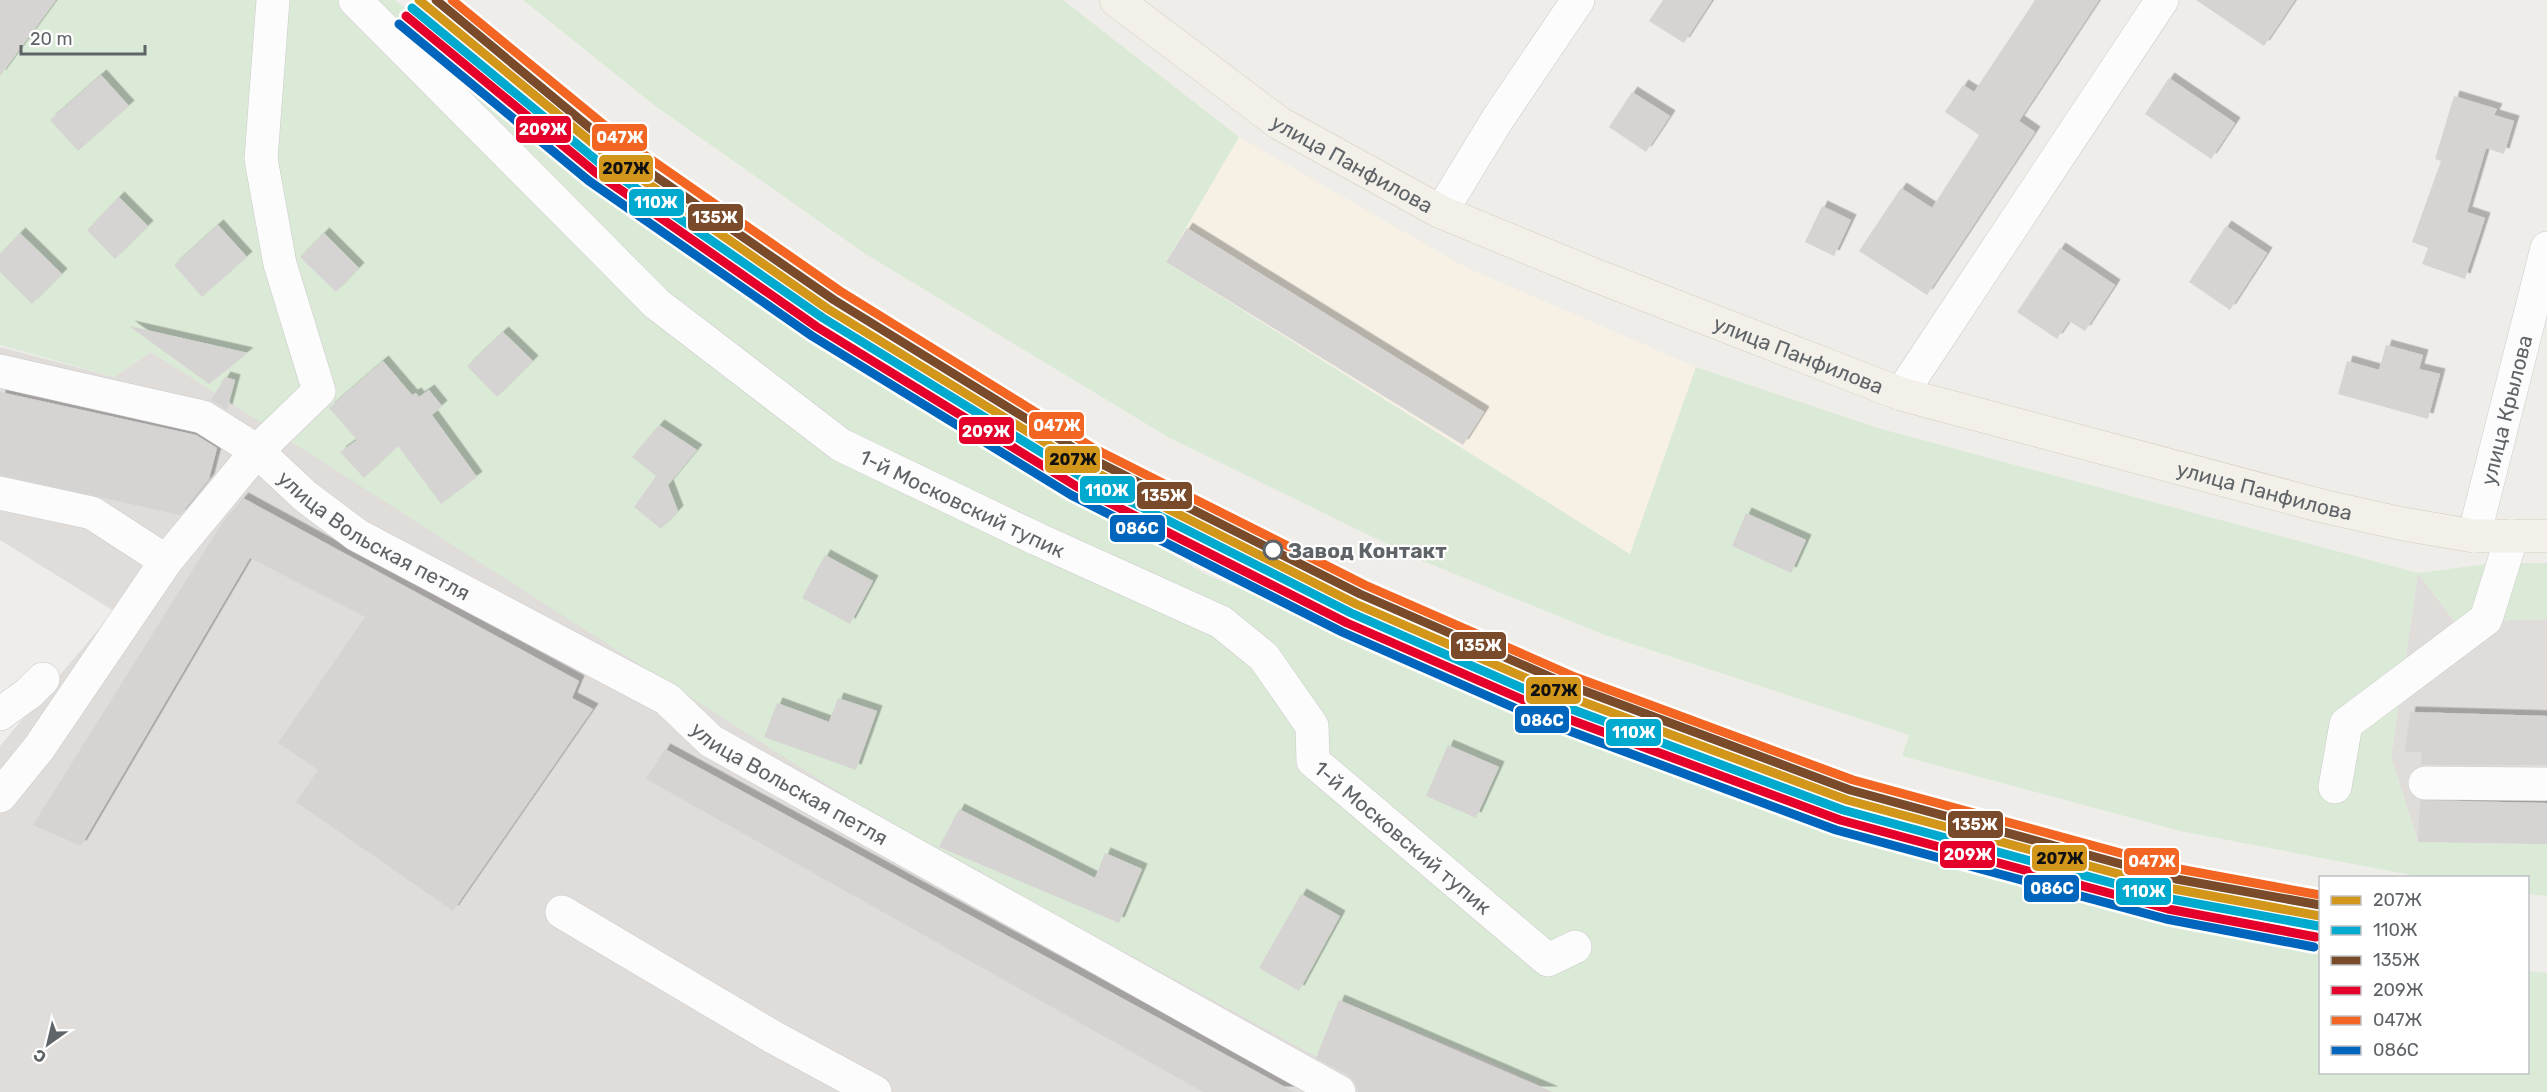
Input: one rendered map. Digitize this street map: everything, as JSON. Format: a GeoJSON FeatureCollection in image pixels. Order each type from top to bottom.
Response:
{"type":"FeatureCollection","features":[{"type":"Feature","properties":{"kind":"main road","name":"улица Панфилова"},"geometry":{"type":"LineString","coordinates":[[1116,0],[1279,123],[1441,212],[1592,274],[1901,394],[2322,506],[2474,536],[2547,536]]}},
{"type":"Feature","properties":{"kind":"street"},"geometry":{"type":"LineString","coordinates":[[0,796],[39,748],[166,561],[257,451],[319,391],[280,264],[261,159],[273,0]]}},
{"type":"Feature","properties":{"kind":"street","name":"1-й Московский тупик"},"geometry":{"type":"LineString","coordinates":[[355,0],[667,311],[841,446],[1037,539],[1221,621],[1264,657],[1312,726],[1313,761],[1548,960],[1575,947]]}},
{"type":"Feature","properties":{"kind":"street"},"geometry":{"type":"LineString","coordinates":[[1441,212],[1497,120],[1578,0]]}},
{"type":"Feature","properties":{"kind":"street"},"geometry":{"type":"LineString","coordinates":[[1901,394],[2162,0]]}},
{"type":"Feature","properties":{"kind":"street","name":"улица Крылова"},"geometry":{"type":"LineString","coordinates":[[2474,536],[2547,248]]}},
{"type":"Feature","properties":{"kind":"street","name":"улица Вольская петля"},"geometry":{"type":"LineString","coordinates":[[0,371],[203,417],[257,451],[305,496],[357,535],[667,699],[711,741],[1339,1092]]}},
{"type":"Feature","properties":{"kind":"street"},"geometry":{"type":"LineString","coordinates":[[0,493],[92,513],[166,561]]}},
{"type":"Feature","properties":{"kind":"street"},"geometry":{"type":"LineString","coordinates":[[2335,787],[2346,724],[2486,619],[2512,536]]}},
{"type":"Feature","properties":{"kind":"street"},"geometry":{"type":"LineString","coordinates":[[0,714],[29,693],[43,679]]}},
{"type":"Feature","properties":{"kind":"street"},"geometry":{"type":"LineString","coordinates":[[2425,783],[2547,784]]}},
{"type":"Feature","properties":{"kind":"street"},"geometry":{"type":"LineString","coordinates":[[562,912],[773,1037],[875,1092]]}},
{"type":"Feature","properties":{"kind":"shaded area"},"geometry":{"type":"Polygon","coordinates":[[[1239,137],[1465,267],[1696,367],[1630,554],[1166,262],[1239,137]]]}},
{"type":"Feature","properties":{"kind":"shaded area"},"geometry":{"type":"Polygon","coordinates":[[[0,347],[114,377],[151,352],[1317,1056],[1339,1000],[1553,1092],[0,1092],[0,746],[114,611],[0,540],[0,347]]]}},
{"type":"Feature","properties":{"kind":"shaded area"},"geometry":{"type":"Polygon","coordinates":[[[2418,573],[2455,622],[2547,619],[2547,844],[2418,842],[2391,757],[2418,573]]]}},
{"type":"Feature","properties":{"kind":"green space"},"geometry":{"type":"Polygon","coordinates":[[[0,0],[395,0],[593,163],[881,357],[871,379],[1207,575],[1601,739],[2162,922],[2319,944],[2319,1074],[2529,1074],[2529,971],[2547,973],[2547,1092],[1553,1092],[1495,1064],[1339,1000],[1317,1057],[884,821],[151,352],[114,377],[0,345],[0,0]]]}},
{"type":"Feature","properties":{"kind":"green space"},"geometry":{"type":"Polygon","coordinates":[[[523,0],[1063,0],[1239,137],[1166,262],[1630,554],[1696,367],[1881,429],[2418,573],[2391,757],[2418,842],[2547,844],[2547,896],[2529,894],[2529,876],[2416,876],[2180,831],[1902,756],[1909,735],[1605,635],[1418,559],[1168,437],[864,253],[654,105],[523,0]]]}},
{"type":"Feature","properties":{"kind":"green space"},"geometry":{"type":"Polygon","coordinates":[[[2495,563],[2547,563],[2547,619],[2455,622],[2418,573],[2495,563]]]}},
{"type":"Feature","properties":{"kind":"building"},"geometry":{"type":"Polygon","coordinates":[[[0,0],[56,0],[0,76],[0,0]]]}},
{"type":"Feature","properties":{"kind":"building"},"geometry":{"type":"Polygon","coordinates":[[[1663,0],[1712,0],[1684,43],[1649,21],[1663,0]]]}},
{"type":"Feature","properties":{"kind":"building"},"geometry":{"type":"Polygon","coordinates":[[[2035,0],[2099,0],[2019,121],[2035,132],[1927,295],[1859,251],[1901,188],[1932,208],[1979,135],[1945,112],[1963,85],[1974,92],[2035,0]]]}},
{"type":"Feature","properties":{"kind":"building"},"geometry":{"type":"Polygon","coordinates":[[[2196,0],[2295,0],[2264,46],[2196,0]]]}},
{"type":"Feature","properties":{"kind":"building"},"geometry":{"type":"Polygon","coordinates":[[[101,75],[129,106],[78,151],[50,120],[101,75]]]}},
{"type":"Feature","properties":{"kind":"building"},"geometry":{"type":"Polygon","coordinates":[[[2169,78],[2235,123],[2211,159],[2145,114],[2169,78]]]}},
{"type":"Feature","properties":{"kind":"building"},"geometry":{"type":"Polygon","coordinates":[[[1632,92],[1670,116],[1646,152],[1609,127],[1632,92]]]}},
{"type":"Feature","properties":{"kind":"building"},"geometry":{"type":"Polygon","coordinates":[[[2454,96],[2497,109],[2494,115],[2514,121],[2504,154],[2486,148],[2467,212],[2485,218],[2465,279],[2422,264],[2428,248],[2412,242],[2441,161],[2435,159],[2454,96]]]}},
{"type":"Feature","properties":{"kind":"building"},"geometry":{"type":"Polygon","coordinates":[[[119,197],[148,226],[115,259],[87,230],[119,197]]]}},
{"type":"Feature","properties":{"kind":"building"},"geometry":{"type":"Polygon","coordinates":[[[1822,206],[1851,220],[1834,256],[1805,242],[1822,206]]]}},
{"type":"Feature","properties":{"kind":"building"},"geometry":{"type":"Polygon","coordinates":[[[218,225],[247,257],[202,297],[174,265],[218,225]]]}},
{"type":"Feature","properties":{"kind":"building"},"geometry":{"type":"Polygon","coordinates":[[[2226,226],[2267,253],[2230,310],[2189,282],[2226,226]]]}},
{"type":"Feature","properties":{"kind":"building"},"geometry":{"type":"Polygon","coordinates":[[[1187,228],[1484,412],[1463,445],[1166,262],[1187,228]]]}},
{"type":"Feature","properties":{"kind":"building"},"geometry":{"type":"Polygon","coordinates":[[[20,233],[62,274],[32,304],[0,272],[0,254],[20,233]]]}},
{"type":"Feature","properties":{"kind":"building"},"geometry":{"type":"Polygon","coordinates":[[[324,233],[359,268],[336,292],[300,257],[324,233]]]}},
{"type":"Feature","properties":{"kind":"building"},"geometry":{"type":"Polygon","coordinates":[[[2060,248],[2115,285],[2085,331],[2069,321],[2057,339],[2017,312],[2060,248]]]}},
{"type":"Feature","properties":{"kind":"building"},"geometry":{"type":"Polygon","coordinates":[[[129,326],[248,353],[209,384],[129,326]]]}},
{"type":"Feature","properties":{"kind":"building"},"geometry":{"type":"Polygon","coordinates":[[[503,332],[533,361],[497,397],[467,366],[503,332]]]}},
{"type":"Feature","properties":{"kind":"building"},"geometry":{"type":"Polygon","coordinates":[[[2386,345],[2423,355],[2419,369],[2440,374],[2428,419],[2338,394],[2347,361],[2379,370],[2386,345]]]}},
{"type":"Feature","properties":{"kind":"building"},"geometry":{"type":"Polygon","coordinates":[[[383,361],[412,395],[416,393],[419,397],[429,390],[442,406],[432,415],[477,477],[441,504],[398,446],[364,478],[340,452],[357,440],[329,408],[383,361]]]}},
{"type":"Feature","properties":{"kind":"building"},"geometry":{"type":"Polygon","coordinates":[[[225,377],[235,380],[227,410],[211,400],[225,377]]]}},
{"type":"Feature","properties":{"kind":"building"},"geometry":{"type":"Polygon","coordinates":[[[0,392],[196,435],[217,448],[209,479],[180,515],[0,475],[0,392]]]}},
{"type":"Feature","properties":{"kind":"building"},"geometry":{"type":"Polygon","coordinates":[[[659,425],[697,450],[668,485],[678,511],[661,529],[634,507],[656,476],[632,457],[659,425]]]}},
{"type":"Feature","properties":{"kind":"building"},"geometry":{"type":"Polygon","coordinates":[[[243,498],[579,681],[572,698],[593,709],[453,911],[296,802],[318,770],[278,743],[365,617],[250,558],[81,846],[33,825],[222,523],[243,498]]]}},
{"type":"Feature","properties":{"kind":"building"},"geometry":{"type":"Polygon","coordinates":[[[1746,513],[1806,540],[1791,573],[1732,546],[1746,513]]]}},
{"type":"Feature","properties":{"kind":"building"},"geometry":{"type":"Polygon","coordinates":[[[825,555],[873,581],[850,624],[802,598],[825,555]]]}},
{"type":"Feature","properties":{"kind":"building"},"geometry":{"type":"Polygon","coordinates":[[[838,698],[877,711],[856,770],[764,737],[777,703],[829,722],[838,698]]]}},
{"type":"Feature","properties":{"kind":"building"},"geometry":{"type":"Polygon","coordinates":[[[2410,712],[2547,716],[2547,765],[2421,765],[2422,752],[2405,752],[2410,712]]]}},
{"type":"Feature","properties":{"kind":"building"},"geometry":{"type":"Polygon","coordinates":[[[1448,745],[1499,767],[1476,818],[1426,796],[1448,745]]]}},
{"type":"Feature","properties":{"kind":"building"},"geometry":{"type":"Polygon","coordinates":[[[665,749],[1294,1092],[1203,1092],[646,779],[665,749]]]}},
{"type":"Feature","properties":{"kind":"building"},"geometry":{"type":"Polygon","coordinates":[[[2420,800],[2547,803],[2547,844],[2418,842],[2420,800]]]}},
{"type":"Feature","properties":{"kind":"building"},"geometry":{"type":"Polygon","coordinates":[[[959,809],[1095,878],[1105,853],[1142,869],[1119,923],[939,847],[959,809]]]}},
{"type":"Feature","properties":{"kind":"building"},"geometry":{"type":"Polygon","coordinates":[[[1301,894],[1340,916],[1299,991],[1259,968],[1301,894]]]}},
{"type":"Feature","properties":{"kind":"building"},"geometry":{"type":"Polygon","coordinates":[[[1339,1000],[1553,1092],[1358,1092],[1349,1076],[1316,1058],[1339,1000]]]}},
{"type":"Feature","properties":{"kind":"transit line","name":"207Ж"},"geometry":{"type":"LineString","coordinates":[[419,0],[607,155],[828,309],[1085,467],[1356,604],[1567,696],[1847,800],[2174,889],[2319,916]]}},
{"type":"Feature","properties":{"kind":"transit line","name":"135Ж"},"geometry":{"type":"LineString","coordinates":[[436,0],[613,147],[834,300],[1090,458],[1360,594],[1571,686],[1850,790],[2176,879],[2319,905]]}},
{"type":"Feature","properties":{"kind":"transit line","name":"047Ж"},"geometry":{"type":"LineString","coordinates":[[452,0],[620,138],[840,291],[1095,449],[1365,585],[1575,677],[1853,780],[2179,869],[2319,895]]}},
{"type":"Feature","properties":{"kind":"transit line","name":"110Ж"},"geometry":{"type":"LineString","coordinates":[[412,8],[601,164],[823,318],[1080,476],[1351,613],[1563,706],[1843,810],[2171,899],[2318,926]]}},
{"type":"Feature","properties":{"kind":"transit line","name":"209Ж"},"geometry":{"type":"LineString","coordinates":[[406,16],[595,172],[817,327],[1076,486],[1347,623],[1560,716],[1840,820],[2168,909],[2316,937]]}},
{"type":"Feature","properties":{"kind":"transit line","name":"086С"},"geometry":{"type":"LineString","coordinates":[[399,24],[589,181],[812,336],[1071,495],[1342,632],[1556,726],[1836,830],[2166,919],[2314,947]]}},
{"type":"Feature","properties":{"kind":"place","name":"Завод Контакт"},"geometry":{"type":"Point","coordinates":[1273,550]}}]}
